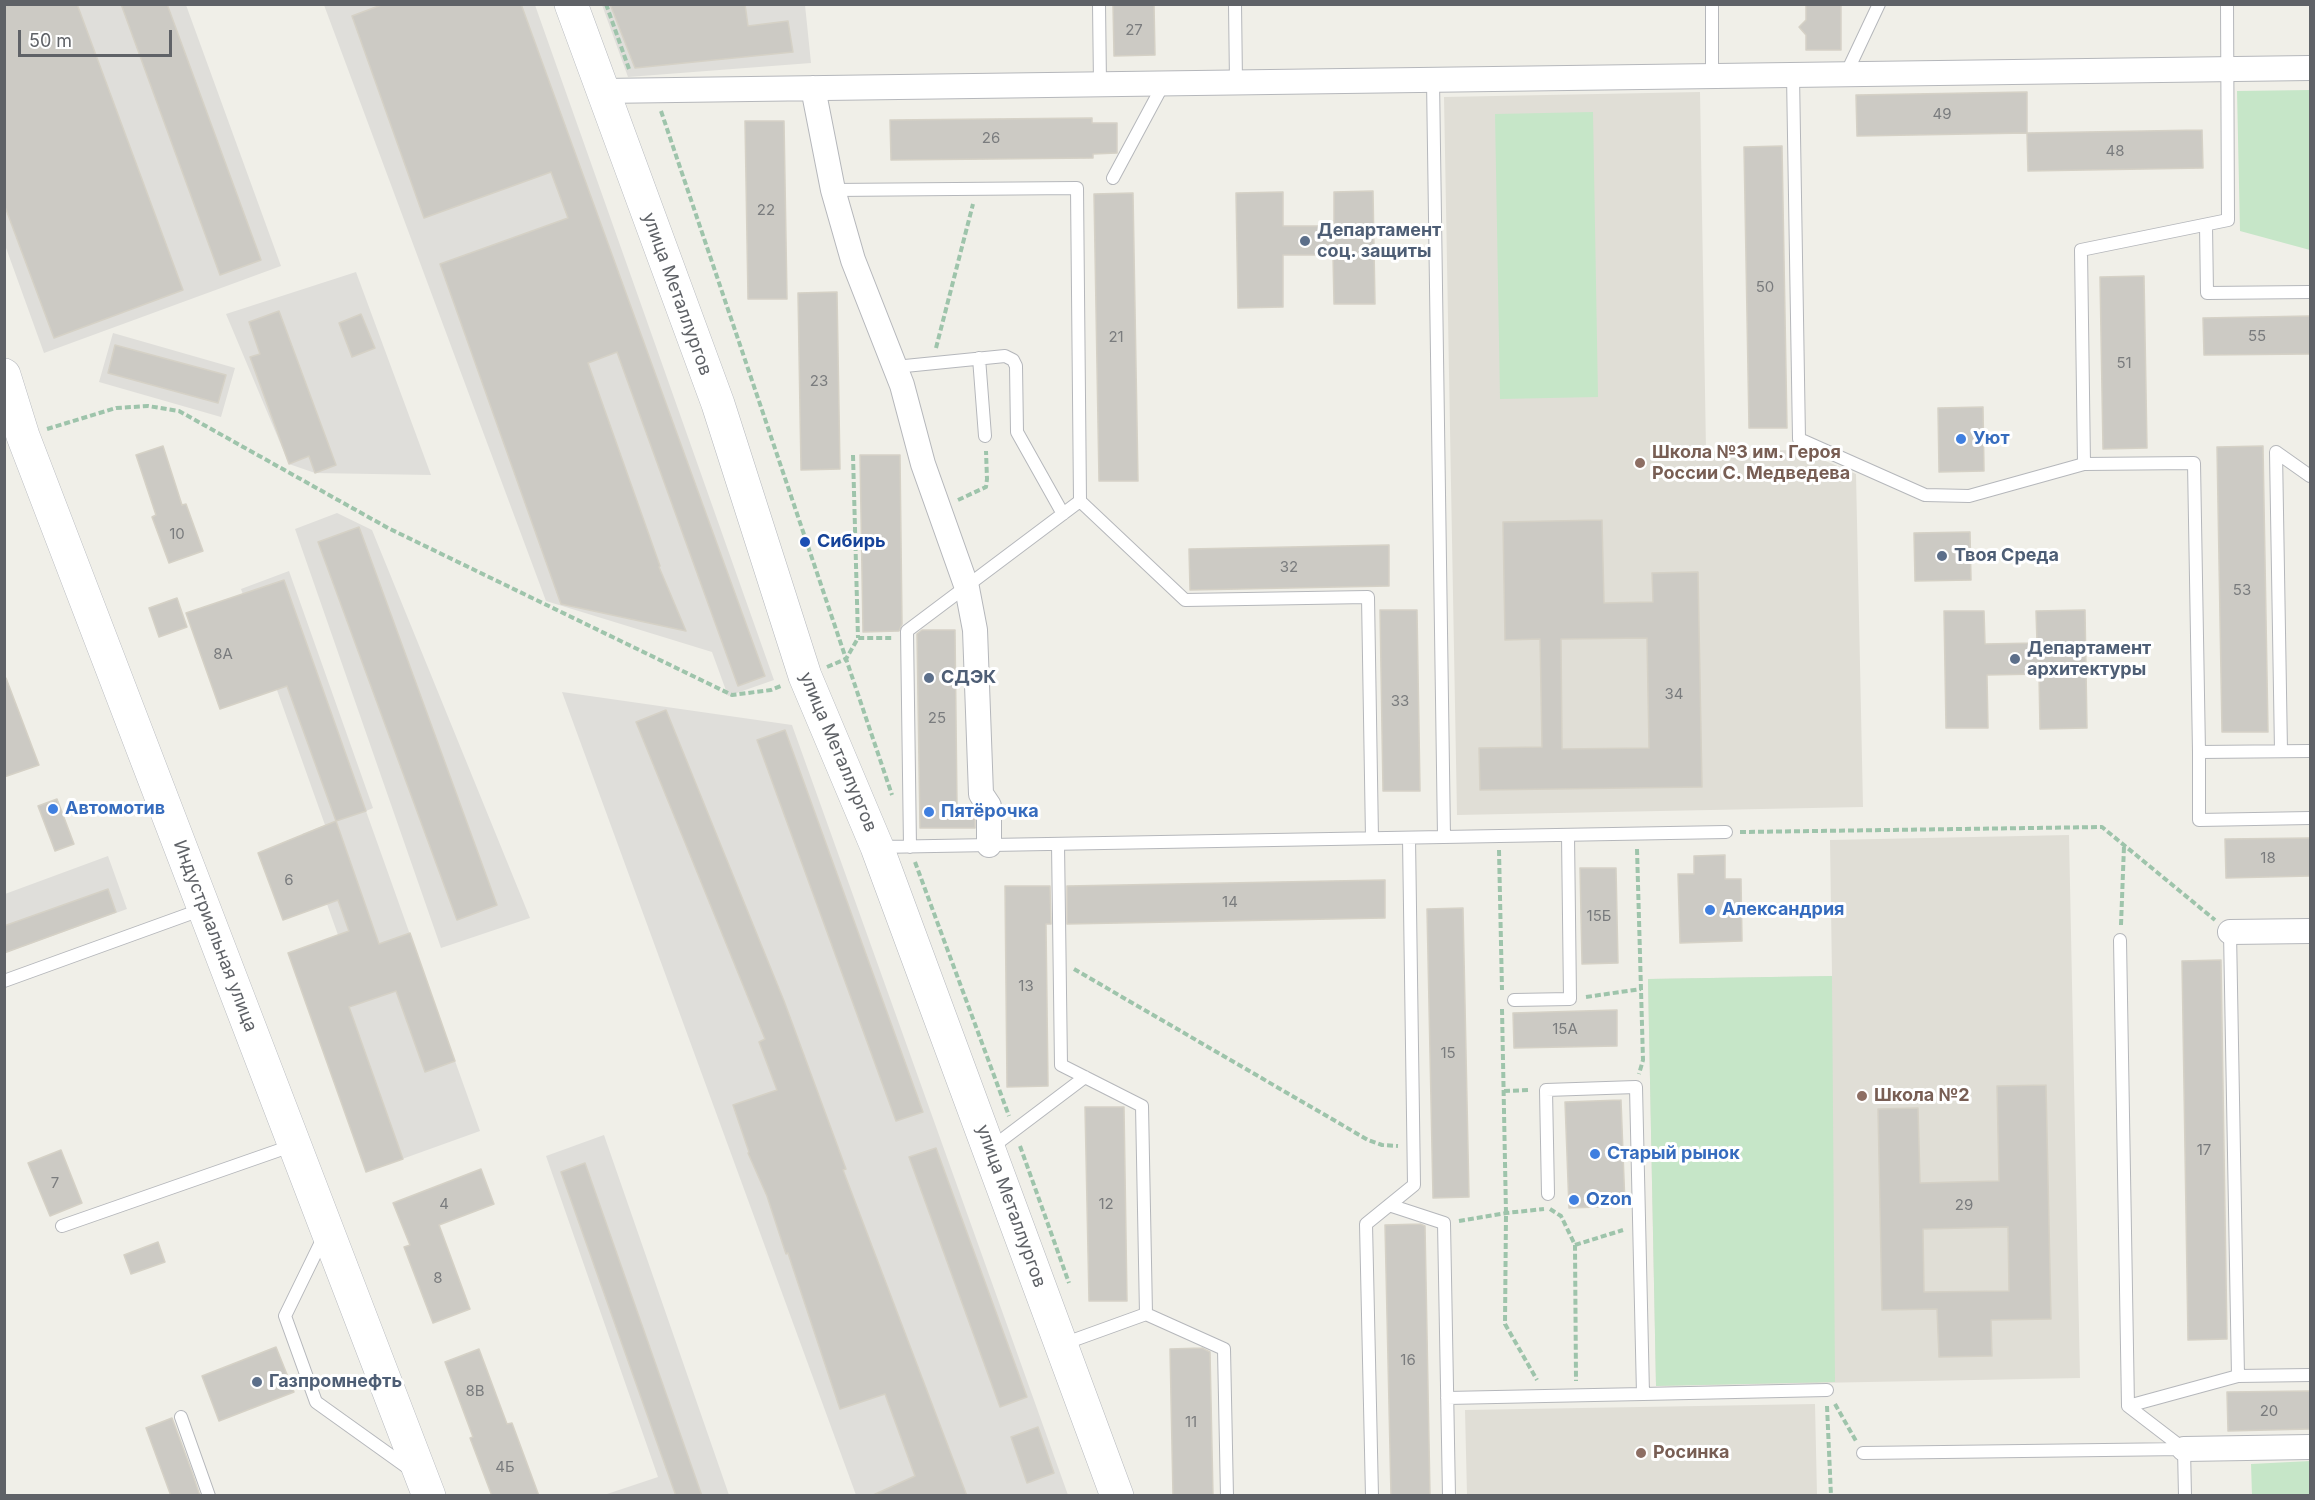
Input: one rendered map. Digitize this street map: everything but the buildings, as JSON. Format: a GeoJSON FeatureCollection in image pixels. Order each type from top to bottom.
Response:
{"type":"FeatureCollection","features":[{"type":"Feature","properties":{"kind":"street","name":"улица Металлургов"},"geometry":{"type":"LineString","coordinates":[[571,4],[718,404],[805,676],[1002,1139],[1062,1345],[1117,1496]]}},
{"type":"Feature","properties":{"kind":"street"},"geometry":{"type":"LineString","coordinates":[[602,91],[2310,68]]}},
{"type":"Feature","properties":{"kind":"street"},"geometry":{"type":"LineString","coordinates":[[813,88],[833,190],[853,260],[902,385],[923,464],[967,588],[975,630],[981,794],[988,806],[989,845]]}},
{"type":"Feature","properties":{"kind":"street","name":"Индустриальная улица"},"geometry":{"type":"LineString","coordinates":[[4,375],[23,436],[426,1487]]}},
{"type":"Feature","properties":{"kind":"street"},"geometry":{"type":"LineString","coordinates":[[2230,932],[2310,931]]}},
{"type":"Feature","properties":{"kind":"street"},"geometry":{"type":"LineString","coordinates":[[2184,1449],[2310,1447]]}},
{"type":"Feature","properties":{"kind":"lane"},"geometry":{"type":"LineString","coordinates":[[1099,4],[1100,84]]}},
{"type":"Feature","properties":{"kind":"lane"},"geometry":{"type":"LineString","coordinates":[[1235,4],[1236,82]]}},
{"type":"Feature","properties":{"kind":"lane"},"geometry":{"type":"LineString","coordinates":[[1712,4],[1713,76]]}},
{"type":"Feature","properties":{"kind":"lane"},"geometry":{"type":"LineString","coordinates":[[1846,74],[1880,4]]}},
{"type":"Feature","properties":{"kind":"lane"},"geometry":{"type":"LineString","coordinates":[[2084,464],[2080,249],[2228,220],[2225,69],[2227,4]]}},
{"type":"Feature","properties":{"kind":"lane"},"geometry":{"type":"LineString","coordinates":[[1793,75],[1799,439],[1925,495],[1970,496],[2084,464],[2194,463],[2199,820],[2310,818]]}},
{"type":"Feature","properties":{"kind":"lane"},"geometry":{"type":"LineString","coordinates":[[1433,80],[1444,837]]}},
{"type":"Feature","properties":{"kind":"lane"},"geometry":{"type":"LineString","coordinates":[[1113,178],[1164,83]]}},
{"type":"Feature","properties":{"kind":"lane"},"geometry":{"type":"LineString","coordinates":[[833,190],[1077,188],[1080,501],[1185,600],[1368,597],[1372,838]]}},
{"type":"Feature","properties":{"kind":"lane"},"geometry":{"type":"LineString","coordinates":[[2206,225],[2206,293],[2310,292]]}},
{"type":"Feature","properties":{"kind":"lane"},"geometry":{"type":"LineString","coordinates":[[895,367],[1005,356],[1013,360],[1016,366],[1017,432],[1063,514]]}},
{"type":"Feature","properties":{"kind":"lane"},"geometry":{"type":"LineString","coordinates":[[979,358],[985,436]]}},
{"type":"Feature","properties":{"kind":"lane"},"geometry":{"type":"LineString","coordinates":[[2281,751],[2276,452],[2310,476]]}},
{"type":"Feature","properties":{"kind":"lane"},"geometry":{"type":"LineString","coordinates":[[909,847],[907,631],[1080,501]]}},
{"type":"Feature","properties":{"kind":"lane"},"geometry":{"type":"LineString","coordinates":[[2199,752],[2310,751]]}},
{"type":"Feature","properties":{"kind":"lane"},"geometry":{"type":"LineString","coordinates":[[877,847],[1726,832]]}},
{"type":"Feature","properties":{"kind":"lane"},"geometry":{"type":"LineString","coordinates":[[1514,1000],[1570,999],[1568,835]]}},
{"type":"Feature","properties":{"kind":"lane"},"geometry":{"type":"LineString","coordinates":[[1372,1496],[1366,1224],[1414,1185],[1409,838]]}},
{"type":"Feature","properties":{"kind":"lane"},"geometry":{"type":"LineString","coordinates":[[1058,844],[1061,1065],[1142,1106],[1146,1314]]}},
{"type":"Feature","properties":{"kind":"lane"},"geometry":{"type":"LineString","coordinates":[[4,981],[204,908]]}},
{"type":"Feature","properties":{"kind":"lane"},"geometry":{"type":"LineString","coordinates":[[2230,932],[2238,1376]]}},
{"type":"Feature","properties":{"kind":"lane"},"geometry":{"type":"LineString","coordinates":[[2120,940],[2128,1406]]}},
{"type":"Feature","properties":{"kind":"lane"},"geometry":{"type":"LineString","coordinates":[[1002,1139],[1085,1077]]}},
{"type":"Feature","properties":{"kind":"lane"},"geometry":{"type":"LineString","coordinates":[[1548,1194],[1546,1090],[1636,1087],[1643,1394]]}},
{"type":"Feature","properties":{"kind":"lane"},"geometry":{"type":"LineString","coordinates":[[62,1226],[295,1144]]}},
{"type":"Feature","properties":{"kind":"lane"},"geometry":{"type":"LineString","coordinates":[[1389,1205],[1444,1223],[1449,1496]]}},
{"type":"Feature","properties":{"kind":"lane"},"geometry":{"type":"LineString","coordinates":[[328,1230],[285,1316],[316,1402],[426,1487]]}},
{"type":"Feature","properties":{"kind":"lane"},"geometry":{"type":"LineString","coordinates":[[1062,1345],[1146,1314],[1224,1349],[1227,1496]]}},
{"type":"Feature","properties":{"kind":"lane"},"geometry":{"type":"LineString","coordinates":[[2128,1406],[2238,1376],[2310,1375]]}},
{"type":"Feature","properties":{"kind":"lane"},"geometry":{"type":"LineString","coordinates":[[1447,1398],[1827,1390]]}},
{"type":"Feature","properties":{"kind":"lane"},"geometry":{"type":"LineString","coordinates":[[2128,1406],[2184,1449]]}},
{"type":"Feature","properties":{"kind":"lane"},"geometry":{"type":"LineString","coordinates":[[181,1417],[209,1496]]}},
{"type":"Feature","properties":{"kind":"lane"},"geometry":{"type":"LineString","coordinates":[[1863,1453],[2184,1449]]}},
{"type":"Feature","properties":{"kind":"lane"},"geometry":{"type":"LineString","coordinates":[[2184,1449],[2185,1496]]}},
{"type":"Feature","properties":{"kind":"path"},"geometry":{"type":"LineString","coordinates":[[606,4],[629,69],[654,90],[895,802]]}},
{"type":"Feature","properties":{"kind":"path"},"geometry":{"type":"LineString","coordinates":[[932,363],[977,189]]}},
{"type":"Feature","properties":{"kind":"path"},"geometry":{"type":"LineString","coordinates":[[23,436],[116,408],[148,406],[179,411],[388,528],[732,695],[771,690],[846,659],[858,638],[853,455]]}},
{"type":"Feature","properties":{"kind":"path"},"geometry":{"type":"LineString","coordinates":[[938,509],[986,488],[985,436]]}},
{"type":"Feature","properties":{"kind":"path"},"geometry":{"type":"LineString","coordinates":[[858,638],[907,638]]}},
{"type":"Feature","properties":{"kind":"path"},"geometry":{"type":"LineString","coordinates":[[1726,832],[2102,827],[2230,932]]}},
{"type":"Feature","properties":{"kind":"path"},"geometry":{"type":"LineString","coordinates":[[1636,1087],[1643,1060],[1637,834]]}},
{"type":"Feature","properties":{"kind":"path"},"geometry":{"type":"LineString","coordinates":[[1499,836],[1506,1212],[1505,1324],[1547,1396]]}},
{"type":"Feature","properties":{"kind":"path"},"geometry":{"type":"LineString","coordinates":[[2120,940],[2124,845]]}},
{"type":"Feature","properties":{"kind":"path"},"geometry":{"type":"LineString","coordinates":[[909,847],[1002,1139],[1072,1292]]}},
{"type":"Feature","properties":{"kind":"path"},"geometry":{"type":"LineString","coordinates":[[1060,960],[1368,1140],[1382,1146],[1413,1147]]}},
{"type":"Feature","properties":{"kind":"path"},"geometry":{"type":"LineString","coordinates":[[1570,999],[1641,989]]}},
{"type":"Feature","properties":{"kind":"path"},"geometry":{"type":"LineString","coordinates":[[1504,1091],[1546,1090]]}},
{"type":"Feature","properties":{"kind":"path"},"geometry":{"type":"LineString","coordinates":[[1548,1194],[1550,1209]]}},
{"type":"Feature","properties":{"kind":"path"},"geometry":{"type":"LineString","coordinates":[[1444,1223],[1506,1212],[1550,1209],[1561,1216],[1575,1245],[1576,1396]]}},
{"type":"Feature","properties":{"kind":"path"},"geometry":{"type":"LineString","coordinates":[[1575,1245],[1639,1225]]}},
{"type":"Feature","properties":{"kind":"path"},"geometry":{"type":"LineString","coordinates":[[1827,1390],[1863,1453]]}},
{"type":"Feature","properties":{"kind":"path"},"geometry":{"type":"LineString","coordinates":[[1827,1390],[1831,1496]]}},
{"type":"Feature","properties":{"kind":"shaded area"},"geometry":{"type":"Polygon","coordinates":[[[5,5],[186,5],[281,266],[44,353],[5,245],[5,5]]]}},
{"type":"Feature","properties":{"kind":"shaded area"},"geometry":{"type":"Polygon","coordinates":[[[324,5],[535,5],[774,680],[728,696],[712,652],[546,601],[324,5]]]}},
{"type":"Feature","properties":{"kind":"shaded area"},"geometry":{"type":"Polygon","coordinates":[[[602,5],[805,5],[811,63],[628,77],[602,5]]]}},
{"type":"Feature","properties":{"kind":"shaded area","name":"Школа №3 им. Героя России С. Медведева"},"geometry":{"type":"Polygon","coordinates":[[[1700,92],[1706,451],[1800,450],[1856,474],[1863,807],[1457,815],[1444,97],[1700,92]]]}},
{"type":"Feature","properties":{"kind":"shaded area"},"geometry":{"type":"Polygon","coordinates":[[[356,272],[431,475],[315,473],[289,464],[226,314],[356,272]]]}},
{"type":"Feature","properties":{"kind":"shaded area"},"geometry":{"type":"Polygon","coordinates":[[[113,333],[235,368],[221,417],[99,382],[113,333]]]}},
{"type":"Feature","properties":{"kind":"shaded area"},"geometry":{"type":"Polygon","coordinates":[[[337,513],[372,530],[530,918],[441,948],[295,529],[337,513]]]}},
{"type":"Feature","properties":{"kind":"shaded area"},"geometry":{"type":"Polygon","coordinates":[[[289,571],[373,808],[366,811],[480,1131],[366,1172],[288,953],[338,935],[302,834],[325,825],[241,589],[289,571]]]}},
{"type":"Feature","properties":{"kind":"shaded area"},"geometry":{"type":"Polygon","coordinates":[[[562,692],[792,725],[1068,1495],[856,1495],[562,692]]]}},
{"type":"Feature","properties":{"kind":"shaded area","name":"Школа №2"},"geometry":{"type":"Polygon","coordinates":[[[2069,835],[2080,1378],[1656,1386],[1648,979],[1832,976],[1830,840],[2069,835]]]}},
{"type":"Feature","properties":{"kind":"shaded area"},"geometry":{"type":"Polygon","coordinates":[[[108,856],[127,909],[5,953],[5,894],[108,856]]]}},
{"type":"Feature","properties":{"kind":"shaded area"},"geometry":{"type":"Polygon","coordinates":[[[604,1135],[729,1495],[604,1495],[658,1477],[546,1156],[604,1135]]]}},
{"type":"Feature","properties":{"kind":"shaded area","name":"Росинка"},"geometry":{"type":"Polygon","coordinates":[[[1815,1404],[1817,1495],[1467,1495],[1465,1410],[1815,1404]]]}},
{"type":"Feature","properties":{"kind":"green space"},"geometry":{"type":"Polygon","coordinates":[[[2310,90],[2310,250],[2240,231],[2237,91],[2310,90]]]}},
{"type":"Feature","properties":{"kind":"green space"},"geometry":{"type":"Polygon","coordinates":[[[1593,112],[1598,397],[1500,399],[1495,114],[1593,112]]]}},
{"type":"Feature","properties":{"kind":"green space"},"geometry":{"type":"Polygon","coordinates":[[[1832,976],[1835,1382],[1656,1386],[1648,979],[1832,976]]]}},
{"type":"Feature","properties":{"kind":"green space"},"geometry":{"type":"Polygon","coordinates":[[[2310,1461],[2310,1495],[2252,1495],[2251,1464],[2310,1461]]]}},
{"type":"Feature","properties":{"kind":"place","name":"Департамент соц. защиты"},"geometry":{"type":"Point","coordinates":[1305,241]}},
{"type":"Feature","properties":{"kind":"place","name":"Уют"},"geometry":{"type":"Point","coordinates":[1961,439]}},
{"type":"Feature","properties":{"kind":"place","name":"Школа №3 им. Героя России С. Медведева"},"geometry":{"type":"Point","coordinates":[1640,463]}},
{"type":"Feature","properties":{"kind":"place","name":"Сибирь"},"geometry":{"type":"Point","coordinates":[805,542]}},
{"type":"Feature","properties":{"kind":"place","name":"Твоя Среда"},"geometry":{"type":"Point","coordinates":[1942,556]}},
{"type":"Feature","properties":{"kind":"place","name":"Департамент архитектуры"},"geometry":{"type":"Point","coordinates":[2015,659]}},
{"type":"Feature","properties":{"kind":"place","name":"СДЭК"},"geometry":{"type":"Point","coordinates":[929,678]}},
{"type":"Feature","properties":{"kind":"place","name":"Автомотив"},"geometry":{"type":"Point","coordinates":[53,809]}},
{"type":"Feature","properties":{"kind":"place","name":"Пятёрочка"},"geometry":{"type":"Point","coordinates":[929,812]}},
{"type":"Feature","properties":{"kind":"place","name":"Александрия"},"geometry":{"type":"Point","coordinates":[1710,910]}},
{"type":"Feature","properties":{"kind":"place","name":"Школа №2"},"geometry":{"type":"Point","coordinates":[1862,1096]}},
{"type":"Feature","properties":{"kind":"place","name":"Старый рынок"},"geometry":{"type":"Point","coordinates":[1595,1154]}},
{"type":"Feature","properties":{"kind":"place","name":"Ozon"},"geometry":{"type":"Point","coordinates":[1574,1200]}},
{"type":"Feature","properties":{"kind":"place","name":"Газпромнефть"},"geometry":{"type":"Point","coordinates":[257,1382]}},
{"type":"Feature","properties":{"kind":"place","name":"Росинка"},"geometry":{"type":"Point","coordinates":[1641,1453]}}]}
